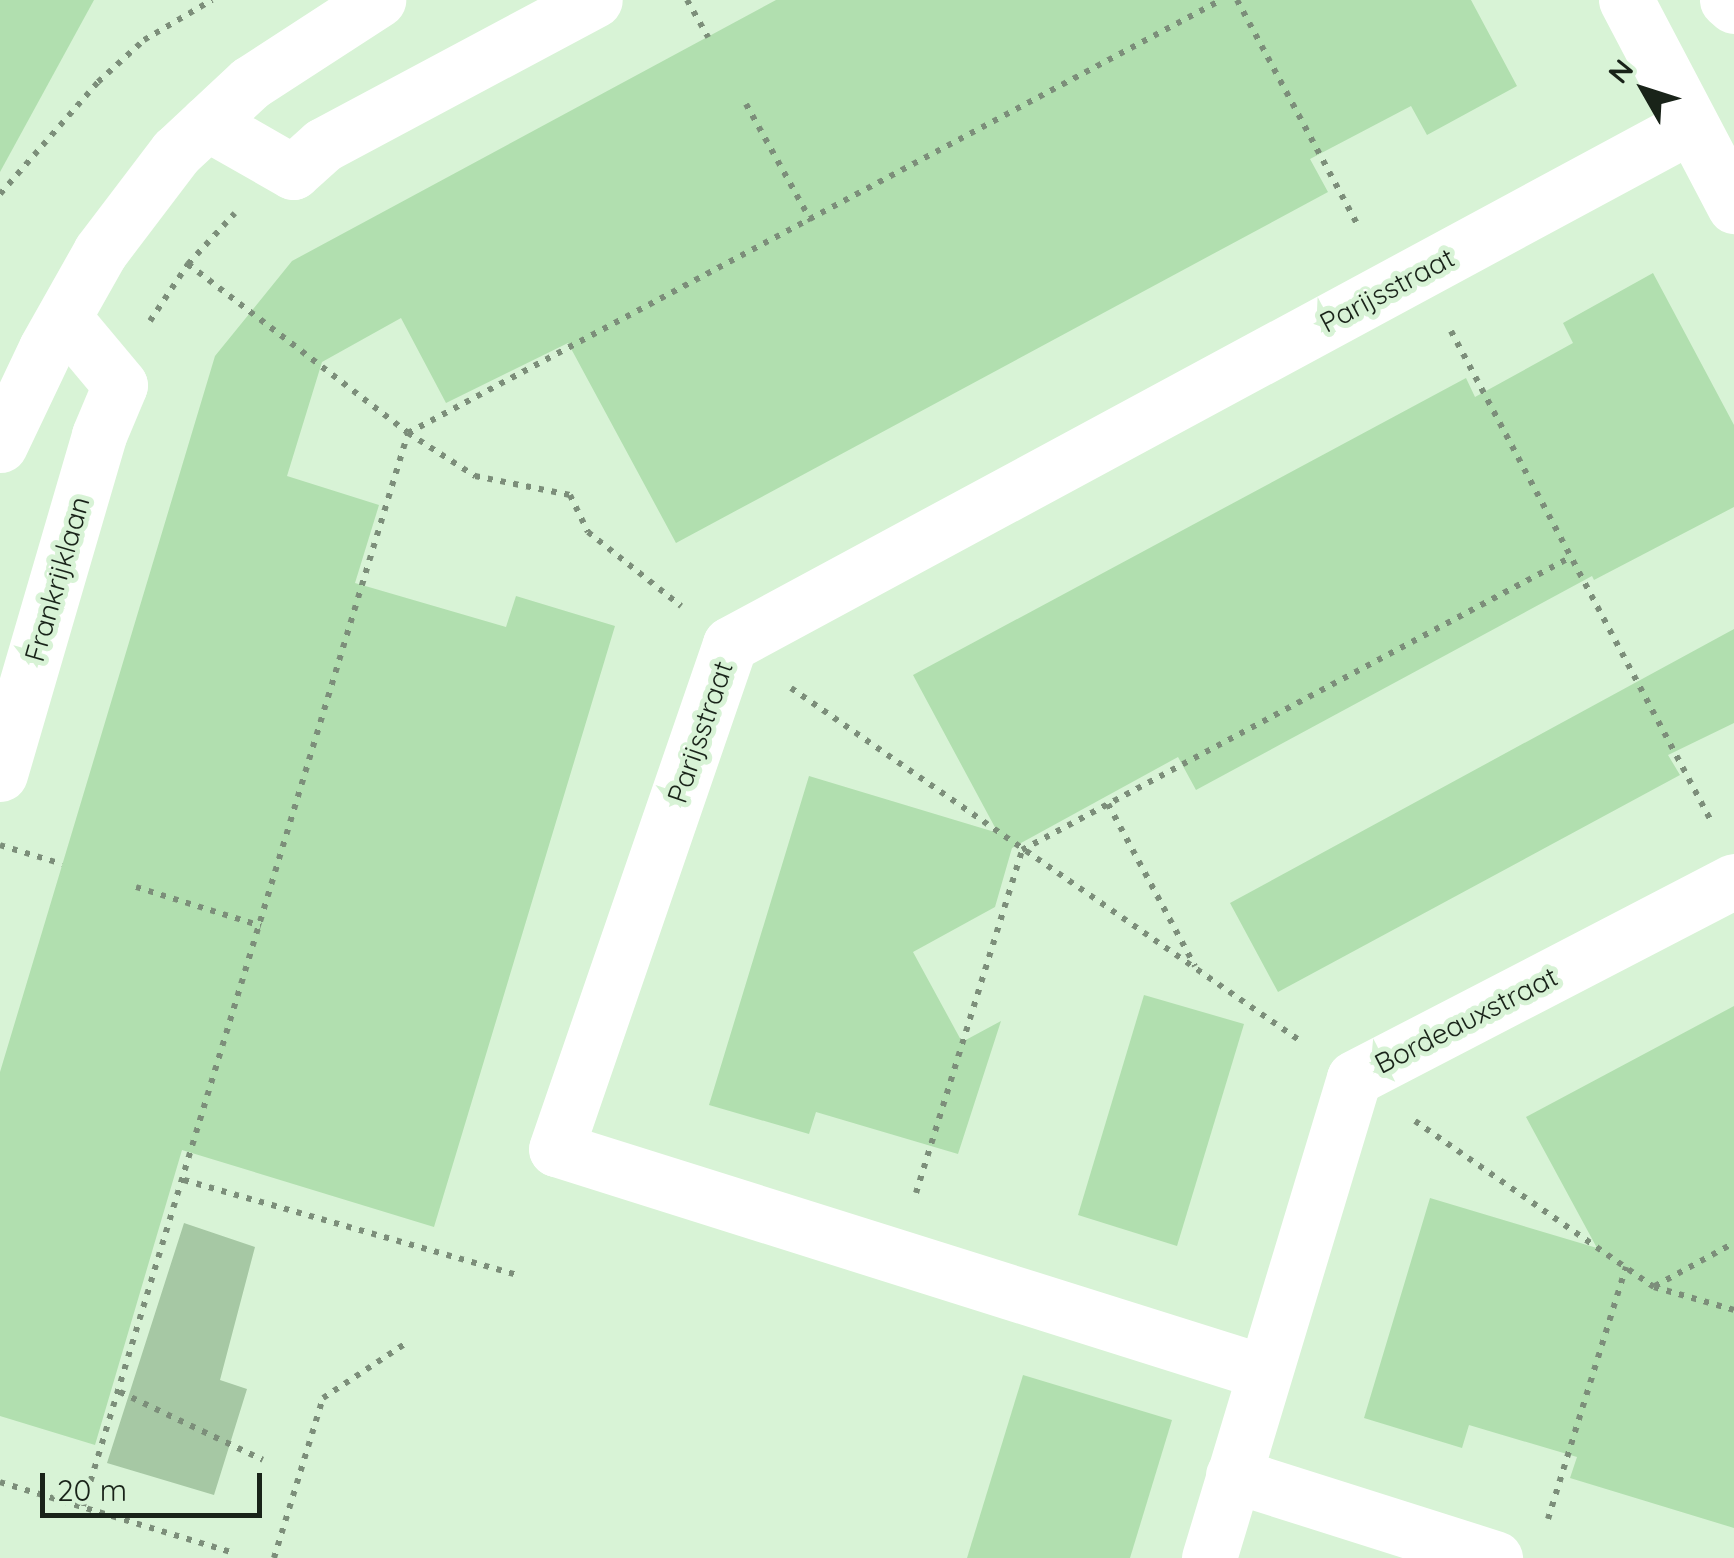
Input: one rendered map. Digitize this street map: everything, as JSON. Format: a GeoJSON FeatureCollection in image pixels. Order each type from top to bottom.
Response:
{"type":"FeatureCollection","features":[{"type":"Feature","properties":{"kind":"street"},"geometry":{"type":"LineString","coordinates":[[0,445],[100,252],[176,152],[250,82],[378,0]]}},
{"type":"Feature","properties":{"kind":"street"},"geometry":{"type":"LineString","coordinates":[[207,123],[293,172],[323,145],[595,0]]}},
{"type":"Feature","properties":{"kind":"street"},"geometry":{"type":"LineString","coordinates":[[1626,0],[1734,206]]}},
{"type":"Feature","properties":{"kind":"street"},"geometry":{"type":"LineString","coordinates":[[1727,0],[1734,6]]}},
{"type":"Feature","properties":{"kind":"street","name":"Parijsstraat"},"geometry":{"type":"LineString","coordinates":[[1264,1372],[556,1149],[730,644],[1690,126]]}},
{"type":"Feature","properties":{"kind":"street"},"geometry":{"type":"LineString","coordinates":[[64,318],[120,385]]}},
{"type":"Feature","properties":{"kind":"street","name":"Frankrijklaan"},"geometry":{"type":"LineString","coordinates":[[0,774],[99,435],[120,385]]}},
{"type":"Feature","properties":{"kind":"street","name":"Bordeauxstraat"},"geometry":{"type":"LineString","coordinates":[[1208,1558],[1354,1078],[1734,881]]}},
{"type":"Feature","properties":{"kind":"street"},"geometry":{"type":"LineString","coordinates":[[1234,1475],[1495,1558]]}},
{"type":"Feature","properties":{"kind":"path"},"geometry":{"type":"LineString","coordinates":[[0,194],[98,82],[144,40],[212,0]]}},
{"type":"Feature","properties":{"kind":"path"},"geometry":{"type":"LineString","coordinates":[[686,0],[708,37]]}},
{"type":"Feature","properties":{"kind":"path"},"geometry":{"type":"LineString","coordinates":[[83,1506],[408,434],[1221,0]]}},
{"type":"Feature","properties":{"kind":"path"},"geometry":{"type":"LineString","coordinates":[[1237,0],[1572,557],[1716,829]]}},
{"type":"Feature","properties":{"kind":"path"},"geometry":{"type":"LineString","coordinates":[[746,104],[812,221]]}},
{"type":"Feature","properties":{"kind":"path"},"geometry":{"type":"LineString","coordinates":[[120,385],[146,326],[188,264],[230,217],[293,172]]}},
{"type":"Feature","properties":{"kind":"path"},"geometry":{"type":"LineString","coordinates":[[188,264],[408,434],[475,476],[570,495],[588,532],[730,644],[1654,1287],[1734,1310]]}},
{"type":"Feature","properties":{"kind":"path"},"geometry":{"type":"LineString","coordinates":[[897,1256],[1022,850],[1572,557]]}},
{"type":"Feature","properties":{"kind":"path"},"geometry":{"type":"LineString","coordinates":[[1108,804],[1196,967]]}},
{"type":"Feature","properties":{"kind":"path"},"geometry":{"type":"LineString","coordinates":[[0,845],[62,864]]}},
{"type":"Feature","properties":{"kind":"path"},"geometry":{"type":"LineString","coordinates":[[136,886],[261,926]]}},
{"type":"Feature","properties":{"kind":"path"},"geometry":{"type":"LineString","coordinates":[[184,1180],[520,1276]]}},
{"type":"Feature","properties":{"kind":"path"},"geometry":{"type":"LineString","coordinates":[[1654,1287],[1734,1243]]}},
{"type":"Feature","properties":{"kind":"path"},"geometry":{"type":"LineString","coordinates":[[1548,1522],[1626,1267]]}},
{"type":"Feature","properties":{"kind":"path"},"geometry":{"type":"LineString","coordinates":[[274,1558],[323,1398],[408,1341]]}},
{"type":"Feature","properties":{"kind":"path"},"geometry":{"type":"LineString","coordinates":[[120,1392],[263,1460]]}},
{"type":"Feature","properties":{"kind":"path"},"geometry":{"type":"LineString","coordinates":[[0,1482],[234,1553]]}},
{"type":"Feature","properties":{"kind":"green space"},"geometry":{"type":"Polygon","coordinates":[[[184,1223],[255,1247],[220,1380],[247,1389],[214,1495],[107,1463],[184,1223]]]}},
{"type":"Feature","properties":{"kind":"building"},"geometry":{"type":"Polygon","coordinates":[[[0,0],[94,0],[0,172],[0,0]]]}},
{"type":"Feature","properties":{"kind":"building"},"geometry":{"type":"Polygon","coordinates":[[[776,0],[1471,0],[1517,86],[1427,135],[1411,106],[1310,159],[1328,192],[676,543],[568,343],[446,403],[401,318],[322,362],[287,476],[379,505],[355,583],[506,627],[516,596],[615,626],[434,1227],[182,1150],[95,1445],[0,1416],[0,1072],[215,356],[292,261],[776,0]]]}},
{"type":"Feature","properties":{"kind":"building"},"geometry":{"type":"Polygon","coordinates":[[[1653,273],[1734,425],[1734,507],[1594,580],[1592,576],[1196,790],[1178,757],[1012,848],[995,907],[913,952],[962,1042],[1001,1021],[958,1154],[816,1112],[809,1134],[709,1105],[809,776],[998,833],[913,675],[1466,378],[1475,397],[1573,343],[1563,323],[1653,273]]]}},
{"type":"Feature","properties":{"kind":"building"},"geometry":{"type":"Polygon","coordinates":[[[1734,629],[1734,723],[1668,755],[1680,775],[1278,992],[1230,903],[1734,629]]]}},
{"type":"Feature","properties":{"kind":"building"},"geometry":{"type":"Polygon","coordinates":[[[1144,995],[1244,1024],[1177,1246],[1078,1215],[1144,995]]]}},
{"type":"Feature","properties":{"kind":"building"},"geometry":{"type":"Polygon","coordinates":[[[1734,1006],[1734,1528],[1570,1478],[1577,1457],[1469,1425],[1462,1448],[1364,1418],[1430,1198],[1597,1248],[1526,1117],[1734,1006]]]}},
{"type":"Feature","properties":{"kind":"building"},"geometry":{"type":"Polygon","coordinates":[[[1023,1375],[1172,1420],[1130,1558],[967,1558],[1023,1375]]]}}]}
